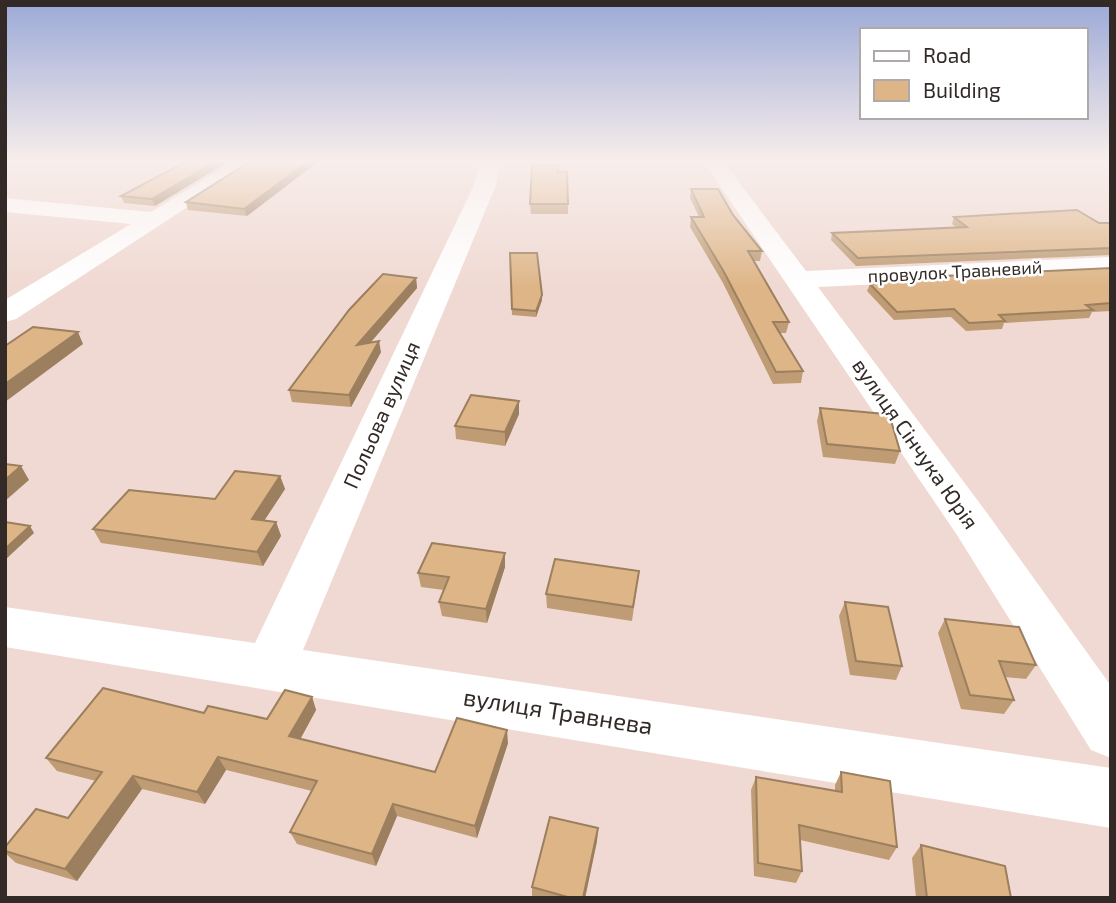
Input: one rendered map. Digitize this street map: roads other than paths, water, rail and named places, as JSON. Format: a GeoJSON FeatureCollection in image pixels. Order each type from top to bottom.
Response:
{"type":"FeatureCollection","features":[{"type":"Feature","properties":{"kind":"street"},"geometry":{"type":"LineString","coordinates":[[5,313],[180,203]]}},
{"type":"Feature","properties":{"kind":"street","name":"Польова вулиця"},"geometry":{"type":"LineString","coordinates":[[269,668],[477,203]]}},
{"type":"Feature","properties":{"kind":"street","name":"вулиця Сінчука Юрія"},"geometry":{"type":"LineString","coordinates":[[743,203],[972,524],[1111,732]]}},
{"type":"Feature","properties":{"kind":"street"},"geometry":{"type":"LineString","coordinates":[[5,205],[154,219]]}},
{"type":"Feature","properties":{"kind":"street","name":"провулок Травневий"},"geometry":{"type":"LineString","coordinates":[[799,280],[1111,265]]}},
{"type":"Feature","properties":{"kind":"street","name":"вулиця Травнева"},"geometry":{"type":"LineString","coordinates":[[5,627],[1111,797]]}}]}
